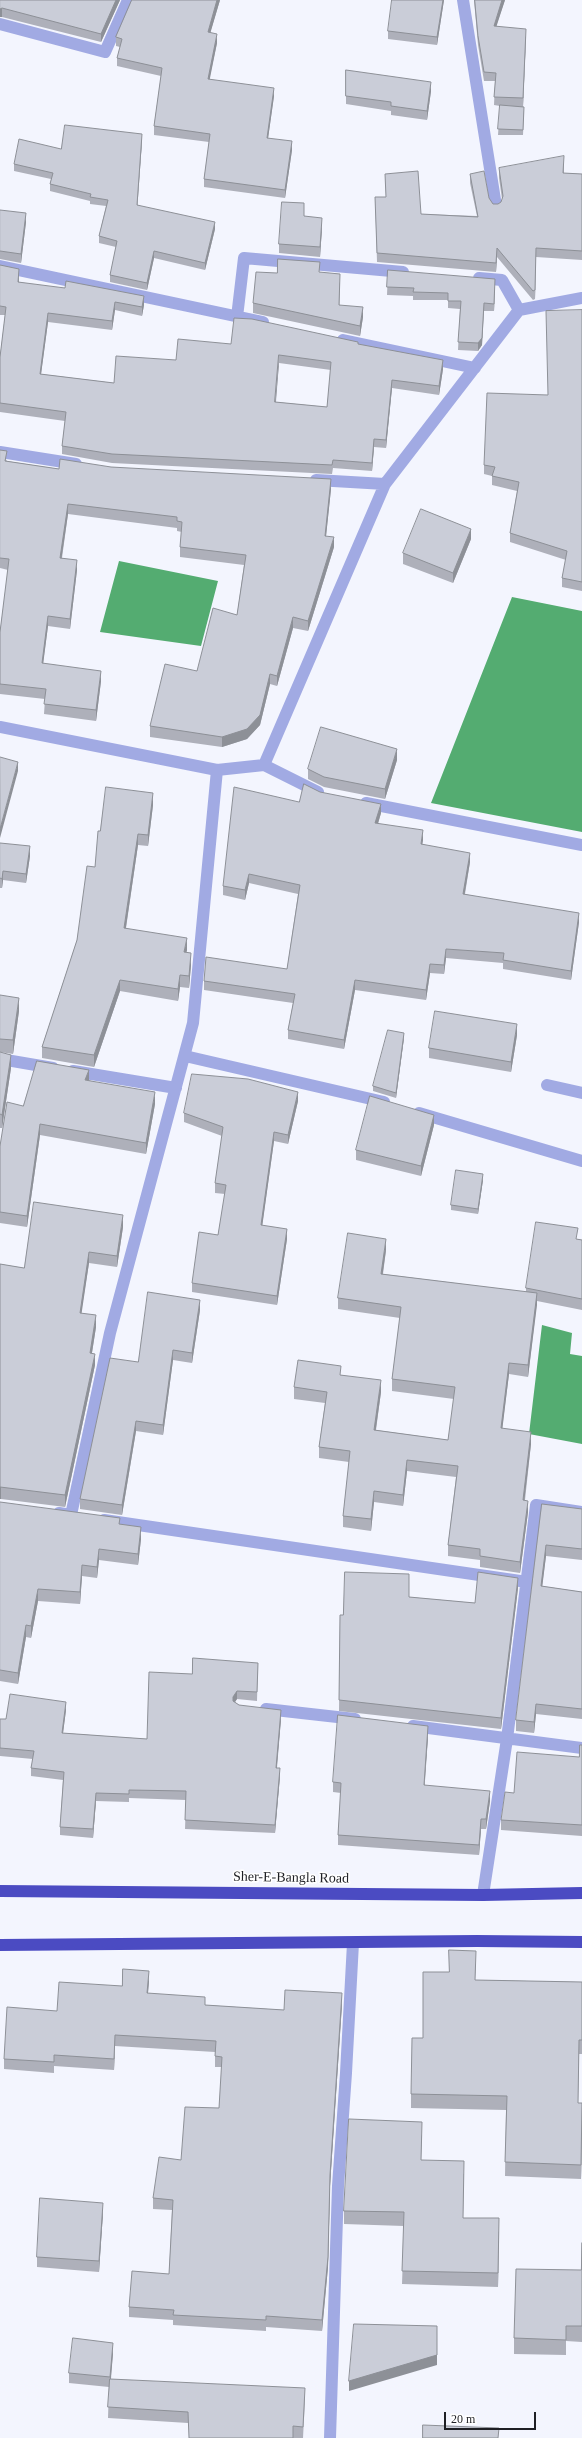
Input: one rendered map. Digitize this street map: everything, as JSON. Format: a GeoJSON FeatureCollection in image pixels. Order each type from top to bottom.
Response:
{"type":"FeatureCollection","features":[{"type":"Feature","properties":{"kind":"highway","name":"Sher-E-Bangla Road"},"geometry":{"type":"LineString","coordinates":[[0,1891],[483,1895],[582,1893]]}},
{"type":"Feature","properties":{"kind":"highway"},"geometry":{"type":"LineString","coordinates":[[0,1945],[477,1941],[582,1942]]}},
{"type":"Feature","properties":{"kind":"street"},"geometry":{"type":"LineString","coordinates":[[0,24],[105,52],[128,0]]}},
{"type":"Feature","properties":{"kind":"street"},"geometry":{"type":"LineString","coordinates":[[464,0],[496,206]]}},
{"type":"Feature","properties":{"kind":"street"},"geometry":{"type":"LineString","coordinates":[[237,317],[244,258],[416,273]]}},
{"type":"Feature","properties":{"kind":"street"},"geometry":{"type":"LineString","coordinates":[[0,266],[275,325]]}},
{"type":"Feature","properties":{"kind":"street"},"geometry":{"type":"LineString","coordinates":[[463,277],[502,280],[519,310]]}},
{"type":"Feature","properties":{"kind":"street"},"geometry":{"type":"LineString","coordinates":[[264,764],[385,484],[519,310],[582,298]]}},
{"type":"Feature","properties":{"kind":"street"},"geometry":{"type":"LineString","coordinates":[[329,336],[475,368]]}},
{"type":"Feature","properties":{"kind":"street"},"geometry":{"type":"LineString","coordinates":[[0,452],[89,466]]}},
{"type":"Feature","properties":{"kind":"street"},"geometry":{"type":"LineString","coordinates":[[307,480],[385,484]]}},
{"type":"Feature","properties":{"kind":"street"},"geometry":{"type":"LineString","coordinates":[[0,727],[217,770],[264,764],[322,794],[329,796]]}},
{"type":"Feature","properties":{"kind":"street"},"geometry":{"type":"LineString","coordinates":[[71,1515],[110,1333],[193,1023],[217,770]]}},
{"type":"Feature","properties":{"kind":"street"},"geometry":{"type":"LineString","coordinates":[[352,800],[582,845]]}},
{"type":"Feature","properties":{"kind":"street"},"geometry":{"type":"LineString","coordinates":[[185,1056],[359,1095],[396,1106]]}},
{"type":"Feature","properties":{"kind":"street"},"geometry":{"type":"LineString","coordinates":[[0,1059],[176,1088]]}},
{"type":"Feature","properties":{"kind":"street"},"geometry":{"type":"LineString","coordinates":[[547,1085],[582,1093]]}},
{"type":"Feature","properties":{"kind":"street"},"geometry":{"type":"LineString","coordinates":[[411,1110],[582,1161]]}},
{"type":"Feature","properties":{"kind":"street"},"geometry":{"type":"LineString","coordinates":[[483,1895],[507,1739],[536,1505],[582,1512]]}},
{"type":"Feature","properties":{"kind":"street"},"geometry":{"type":"LineString","coordinates":[[47,1512],[526,1582]]}},
{"type":"Feature","properties":{"kind":"street"},"geometry":{"type":"LineString","coordinates":[[255,1708],[370,1721]]}},
{"type":"Feature","properties":{"kind":"street"},"geometry":{"type":"LineString","coordinates":[[401,1725],[582,1748]]}},
{"type":"Feature","properties":{"kind":"street"},"geometry":{"type":"LineString","coordinates":[[330,2438],[338,2186],[353,1943]]}},
{"type":"Feature","properties":{"kind":"shaded area"},"geometry":{"type":"Polygon","coordinates":[[[119,561],[218,581],[201,646],[100,632],[119,561]]]}},
{"type":"Feature","properties":{"kind":"shaded area"},"geometry":{"type":"Polygon","coordinates":[[[512,597],[582,611],[582,832],[431,803],[512,597]]]}},
{"type":"Feature","properties":{"kind":"shaded area"},"geometry":{"type":"Polygon","coordinates":[[[542,1325],[572,1333],[570,1354],[582,1356],[582,1444],[529,1434],[542,1325]]]}},
{"type":"Feature","properties":{"kind":"building"},"geometry":{"type":"Polygon","coordinates":[[[0,0],[116,0],[101,34],[2,8],[0,9],[0,0]]]}},
{"type":"Feature","properties":{"kind":"building"},"geometry":{"type":"Polygon","coordinates":[[[132,0],[217,0],[208,32],[217,34],[208,79],[274,88],[267,138],[292,141],[285,190],[204,179],[210,134],[154,126],[162,68],[117,58],[122,39],[116,37],[132,0]]]}},
{"type":"Feature","properties":{"kind":"building"},"geometry":{"type":"Polygon","coordinates":[[[392,0],[443,0],[437,37],[388,31],[392,0]]]}},
{"type":"Feature","properties":{"kind":"building"},"geometry":{"type":"Polygon","coordinates":[[[475,0],[502,0],[494,26],[526,29],[523,98],[494,97],[496,73],[484,72],[478,36],[475,0]]]}},
{"type":"Feature","properties":{"kind":"building"},"geometry":{"type":"Polygon","coordinates":[[[346,70],[431,82],[427,111],[391,106],[391,102],[346,96],[346,70]]]}},
{"type":"Feature","properties":{"kind":"building"},"geometry":{"type":"Polygon","coordinates":[[[500,105],[524,107],[523,130],[498,129],[500,105]]]}},
{"type":"Feature","properties":{"kind":"building"},"geometry":{"type":"Polygon","coordinates":[[[65,125],[142,134],[137,205],[215,222],[205,263],[154,251],[147,283],[110,275],[117,241],[99,236],[108,200],[90,197],[91,194],[50,184],[53,173],[14,164],[19,139],[61,149],[65,125]]]}},
{"type":"Feature","properties":{"kind":"building"},"geometry":{"type":"Polygon","coordinates":[[[564,156],[563,173],[582,174],[582,251],[536,248],[535,290],[533,291],[497,248],[496,263],[377,253],[375,197],[386,197],[385,174],[418,171],[421,214],[478,217],[470,174],[484,171],[489,198],[493,204],[498,204],[501,202],[503,196],[499,168],[564,156]]]}},
{"type":"Feature","properties":{"kind":"building"},"geometry":{"type":"Polygon","coordinates":[[[282,202],[304,203],[304,216],[322,218],[320,247],[279,244],[282,202]]]}},
{"type":"Feature","properties":{"kind":"building"},"geometry":{"type":"Polygon","coordinates":[[[0,210],[26,213],[21,254],[0,251],[0,210]]]}},
{"type":"Feature","properties":{"kind":"building"},"geometry":{"type":"Polygon","coordinates":[[[278,259],[320,262],[319,272],[340,274],[339,305],[363,307],[360,326],[253,303],[256,272],[277,273],[278,259]]]}},
{"type":"Feature","properties":{"kind":"building"},"geometry":{"type":"Polygon","coordinates":[[[0,265],[19,269],[18,282],[65,288],[66,281],[144,296],[142,307],[115,302],[112,321],[48,313],[40,374],[114,383],[116,356],[176,360],[178,339],[231,344],[234,318],[252,319],[358,342],[358,344],[443,360],[439,386],[392,380],[386,440],[374,439],[372,463],[333,460],[332,465],[112,454],[62,446],[66,412],[0,403],[0,357],[6,307],[0,306],[0,265]],[[279,355],[275,402],[327,407],[331,362],[279,355]]]}},
{"type":"Feature","properties":{"kind":"building"},"geometry":{"type":"Polygon","coordinates":[[[388,270],[495,279],[494,304],[484,303],[482,338],[478,343],[458,342],[461,301],[448,301],[448,293],[413,292],[414,288],[387,287],[388,270]]]}},
{"type":"Feature","properties":{"kind":"building"},"geometry":{"type":"Polygon","coordinates":[[[582,310],[582,582],[562,578],[567,551],[510,533],[519,482],[492,476],[495,467],[484,465],[487,393],[548,395],[546,311],[582,310]]]}},
{"type":"Feature","properties":{"kind":"building"},"geometry":{"type":"Polygon","coordinates":[[[0,450],[7,451],[5,461],[59,469],[60,459],[111,467],[331,479],[325,536],[334,537],[308,621],[293,617],[277,676],[270,674],[260,715],[247,729],[222,737],[150,726],[165,664],[197,671],[213,608],[237,615],[246,555],[180,547],[182,522],[177,521],[177,517],[68,504],[60,558],[77,560],[70,619],[48,616],[42,663],[101,671],[96,710],[44,704],[46,689],[0,684],[0,632],[9,559],[0,558],[0,450]]]}},
{"type":"Feature","properties":{"kind":"building"},"geometry":{"type":"Polygon","coordinates":[[[421,509],[471,529],[453,573],[403,553],[421,509]]]}},
{"type":"Feature","properties":{"kind":"building"},"geometry":{"type":"Polygon","coordinates":[[[321,727],[397,749],[385,789],[324,777],[308,769],[321,727]]]}},
{"type":"Feature","properties":{"kind":"building"},"geometry":{"type":"Polygon","coordinates":[[[0,757],[18,762],[0,829],[0,757]]]}},
{"type":"Feature","properties":{"kind":"building"},"geometry":{"type":"Polygon","coordinates":[[[304,784],[320,792],[381,804],[375,823],[423,830],[421,844],[470,853],[463,894],[579,913],[571,971],[503,960],[504,953],[446,949],[444,965],[430,964],[426,990],[355,980],[344,1040],[288,1030],[295,994],[204,981],[206,957],[287,969],[300,885],[249,874],[245,890],[223,886],[234,787],[299,802],[304,784]]]}},
{"type":"Feature","properties":{"kind":"building"},"geometry":{"type":"Polygon","coordinates":[[[106,787],[153,793],[148,835],[138,834],[124,928],[187,938],[184,952],[191,953],[189,976],[180,975],[178,989],[120,980],[94,1055],[42,1047],[77,940],[87,866],[95,867],[98,831],[100,831],[106,787]]]}},
{"type":"Feature","properties":{"kind":"building"},"geometry":{"type":"Polygon","coordinates":[[[0,843],[30,846],[26,874],[3,871],[2,879],[0,878],[0,843]]]}},
{"type":"Feature","properties":{"kind":"building"},"geometry":{"type":"Polygon","coordinates":[[[0,995],[19,998],[13,1040],[0,1039],[0,995]]]}},
{"type":"Feature","properties":{"kind":"building"},"geometry":{"type":"Polygon","coordinates":[[[435,1011],[517,1024],[511,1062],[429,1048],[435,1011]]]}},
{"type":"Feature","properties":{"kind":"building"},"geometry":{"type":"Polygon","coordinates":[[[388,1030],[404,1033],[396,1093],[373,1086],[388,1030]]]}},
{"type":"Feature","properties":{"kind":"building"},"geometry":{"type":"Polygon","coordinates":[[[0,1052],[11,1055],[2,1115],[0,1114],[0,1052]]]}},
{"type":"Feature","properties":{"kind":"building"},"geometry":{"type":"Polygon","coordinates":[[[37,1061],[89,1070],[85,1080],[155,1092],[146,1143],[40,1124],[27,1216],[0,1212],[0,1146],[7,1102],[23,1106],[37,1061]]]}},
{"type":"Feature","properties":{"kind":"building"},"geometry":{"type":"Polygon","coordinates":[[[192,1074],[248,1079],[298,1092],[288,1135],[274,1132],[261,1225],[287,1229],[277,1296],[192,1283],[199,1232],[218,1235],[226,1185],[215,1183],[223,1127],[184,1113],[192,1074]]]}},
{"type":"Feature","properties":{"kind":"building"},"geometry":{"type":"Polygon","coordinates":[[[370,1096],[434,1115],[421,1166],[356,1150],[370,1096]]]}},
{"type":"Feature","properties":{"kind":"building"},"geometry":{"type":"Polygon","coordinates":[[[456,1170],[483,1174],[478,1209],[451,1205],[456,1170]]]}},
{"type":"Feature","properties":{"kind":"building"},"geometry":{"type":"Polygon","coordinates":[[[34,1202],[123,1215],[117,1256],[89,1252],[80,1313],[96,1315],[90,1353],[95,1354],[65,1495],[0,1487],[0,1264],[24,1268],[34,1202]]]}},
{"type":"Feature","properties":{"kind":"building"},"geometry":{"type":"Polygon","coordinates":[[[536,1222],[578,1228],[576,1239],[582,1240],[582,1299],[526,1288],[536,1222]]]}},
{"type":"Feature","properties":{"kind":"building"},"geometry":{"type":"Polygon","coordinates":[[[348,1233],[386,1239],[381,1274],[537,1293],[528,1365],[509,1363],[501,1428],[531,1432],[523,1500],[528,1501],[520,1562],[480,1556],[480,1549],[448,1545],[458,1466],[407,1460],[403,1495],[374,1491],[371,1519],[343,1516],[350,1451],[319,1447],[327,1392],[294,1387],[298,1360],[341,1366],[340,1375],[381,1380],[374,1430],[448,1440],[455,1387],[392,1379],[401,1307],[338,1298],[348,1233]]]}},
{"type":"Feature","properties":{"kind":"building"},"geometry":{"type":"Polygon","coordinates":[[[148,1292],[200,1300],[192,1353],[173,1350],[163,1425],[136,1421],[122,1505],[80,1499],[110,1358],[138,1362],[148,1292]]]}},
{"type":"Feature","properties":{"kind":"building"},"geometry":{"type":"Polygon","coordinates":[[[0,1502],[120,1518],[119,1524],[141,1527],[138,1554],[99,1549],[97,1567],[82,1565],[80,1592],[38,1589],[31,1626],[26,1625],[18,1673],[0,1670],[0,1502]]]}},
{"type":"Feature","properties":{"kind":"building"},"geometry":{"type":"Polygon","coordinates":[[[542,1504],[582,1509],[582,1549],[546,1545],[541,1586],[582,1592],[582,1709],[536,1704],[534,1722],[516,1720],[542,1504]]]}},
{"type":"Feature","properties":{"kind":"building"},"geometry":{"type":"Polygon","coordinates":[[[345,1572],[409,1574],[409,1597],[475,1603],[478,1572],[518,1578],[501,1718],[339,1700],[340,1615],[343,1615],[345,1572]]]}},
{"type":"Feature","properties":{"kind":"building"},"geometry":{"type":"Polygon","coordinates":[[[193,1658],[258,1663],[257,1692],[237,1691],[233,1697],[233,1701],[239,1705],[281,1710],[276,1768],[280,1768],[275,1825],[185,1820],[186,1791],[129,1790],[129,1794],[96,1793],[93,1829],[60,1827],[64,1772],[31,1768],[34,1751],[0,1748],[0,1719],[6,1719],[10,1694],[66,1702],[62,1733],[147,1739],[149,1672],[192,1674],[193,1658]]]}},
{"type":"Feature","properties":{"kind":"building"},"geometry":{"type":"Polygon","coordinates":[[[338,1715],[428,1726],[424,1785],[490,1791],[486,1819],[481,1819],[479,1845],[338,1835],[341,1783],[333,1782],[338,1715]]]}},
{"type":"Feature","properties":{"kind":"building"},"geometry":{"type":"Polygon","coordinates":[[[580,1745],[582,1745],[582,1825],[501,1820],[505,1792],[514,1793],[517,1752],[579,1757],[580,1745]]]}},
{"type":"Feature","properties":{"kind":"building"},"geometry":{"type":"Polygon","coordinates":[[[449,1950],[476,1951],[475,1980],[582,1982],[582,2040],[579,2040],[578,2103],[582,2103],[581,2165],[505,2162],[507,2096],[411,2094],[412,2038],[423,2038],[423,1972],[449,1972],[449,1950]]]}},
{"type":"Feature","properties":{"kind":"building"},"geometry":{"type":"Polygon","coordinates":[[[123,1969],[149,1971],[147,1993],[205,1997],[205,2005],[284,2010],[285,1990],[342,1993],[330,2175],[328,2257],[322,2320],[266,2316],[266,2320],[173,2315],[174,2310],[129,2307],[132,2271],[169,2274],[173,2200],[153,2198],[159,2157],[181,2160],[185,2107],[219,2108],[222,2057],[215,2056],[216,2041],[115,2035],[114,2059],[54,2055],[54,2062],[4,2059],[7,2007],[57,2011],[59,1982],[122,1986],[123,1969]]]}},
{"type":"Feature","properties":{"kind":"building"},"geometry":{"type":"Polygon","coordinates":[[[349,2119],[422,2122],[421,2160],[464,2161],[463,2218],[499,2218],[498,2273],[402,2271],[404,2212],[344,2211],[349,2119]]]}},
{"type":"Feature","properties":{"kind":"building"},"geometry":{"type":"Polygon","coordinates":[[[40,2198],[103,2203],[99,2261],[37,2257],[40,2198]]]}},
{"type":"Feature","properties":{"kind":"building"},"geometry":{"type":"Polygon","coordinates":[[[582,2243],[582,2326],[566,2326],[566,2340],[514,2338],[516,2269],[581,2270],[582,2243]]]}},
{"type":"Feature","properties":{"kind":"building"},"geometry":{"type":"Polygon","coordinates":[[[354,2324],[437,2326],[437,2355],[349,2381],[354,2324]]]}},
{"type":"Feature","properties":{"kind":"building"},"geometry":{"type":"Polygon","coordinates":[[[73,2338],[113,2343],[110,2377],[69,2373],[73,2338]]]}},
{"type":"Feature","properties":{"kind":"building"},"geometry":{"type":"Polygon","coordinates":[[[110,2379],[305,2388],[303,2427],[293,2426],[293,2438],[189,2438],[188,2412],[108,2407],[110,2379]]]}},
{"type":"Feature","properties":{"kind":"building"},"geometry":{"type":"Polygon","coordinates":[[[423,2425],[499,2428],[498,2438],[423,2438],[423,2425]]]}}]}
